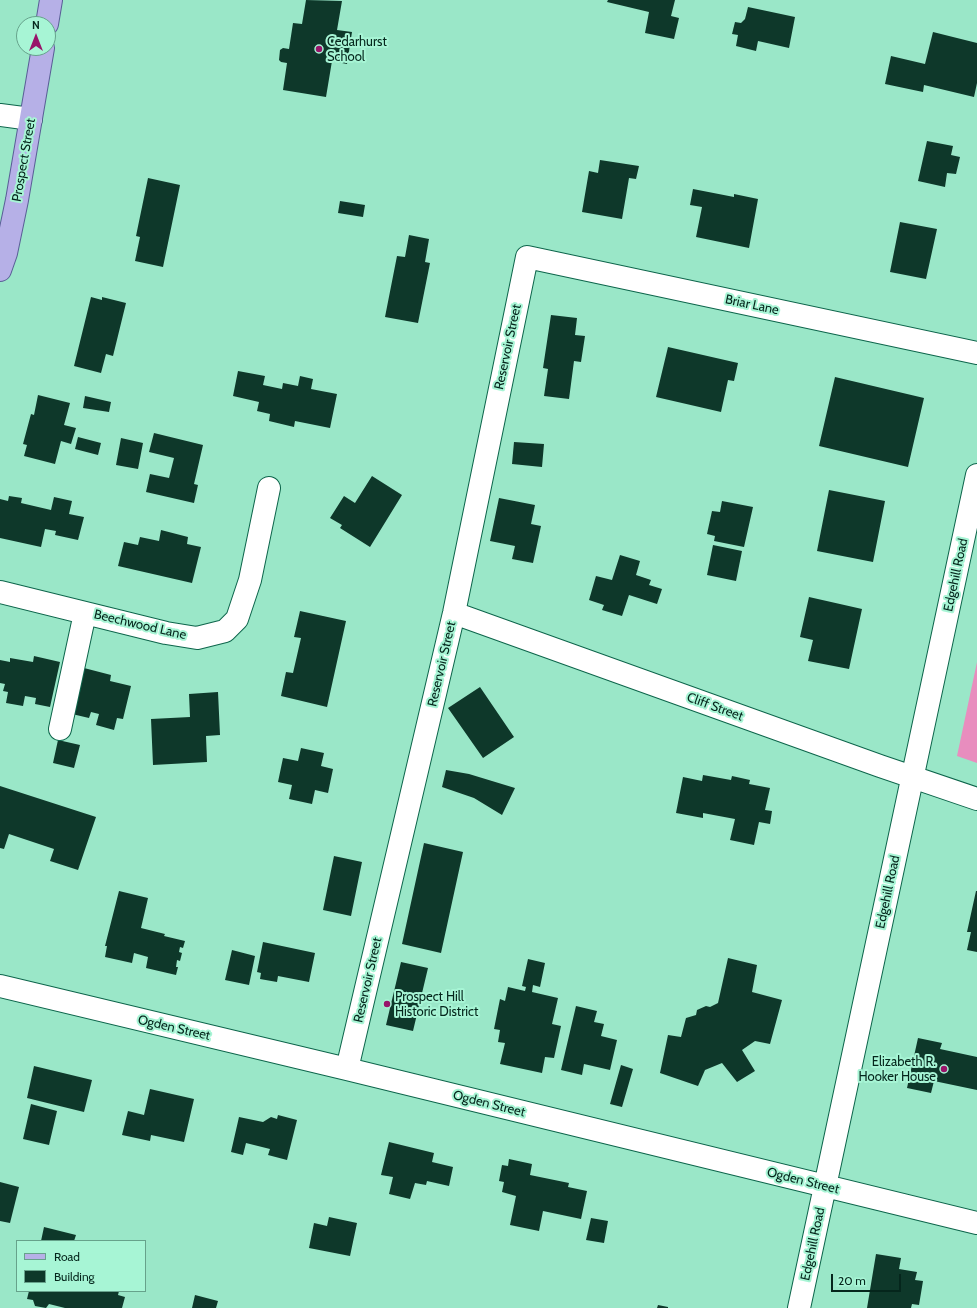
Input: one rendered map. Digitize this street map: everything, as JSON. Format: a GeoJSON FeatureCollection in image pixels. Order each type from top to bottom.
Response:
{"type":"FeatureCollection","features":[{"type":"Feature","properties":{"kind":"main road"},"geometry":{"type":"LineString","coordinates":[[48,16],[51,0]]}},
{"type":"Feature","properties":{"kind":"main road","name":"Prospect Street"},"geometry":{"type":"LineString","coordinates":[[0,270],[6,253],[17,200],[42,56]]}},
{"type":"Feature","properties":{"kind":"street"},"geometry":{"type":"LineString","coordinates":[[0,115],[31,119]]}},
{"type":"Feature","properties":{"kind":"street","name":"Briar Lane"},"geometry":{"type":"LineString","coordinates":[[527,257],[977,354]]}},
{"type":"Feature","properties":{"kind":"street","name":"Reservoir Street"},"geometry":{"type":"LineString","coordinates":[[347,1069],[454,613],[527,257]]}},
{"type":"Feature","properties":{"kind":"street","name":"Edgehill Road"},"geometry":{"type":"LineString","coordinates":[[799,1308],[977,475]]}},
{"type":"Feature","properties":{"kind":"street","name":"Beechwood Lane"},"geometry":{"type":"LineString","coordinates":[[0,592],[166,633],[197,638],[225,631],[237,619],[250,580],[269,488]]}},
{"type":"Feature","properties":{"kind":"street"},"geometry":{"type":"LineString","coordinates":[[60,729],[85,613]]}},
{"type":"Feature","properties":{"kind":"street","name":"Cliff Street"},"geometry":{"type":"LineString","coordinates":[[454,613],[977,799]]}},
{"type":"Feature","properties":{"kind":"street","name":"Ogden Street"},"geometry":{"type":"LineString","coordinates":[[0,986],[977,1223]]}},
{"type":"Feature","properties":{"kind":"shaded area"},"geometry":{"type":"Polygon","coordinates":[[[977,662],[977,763],[957,756],[977,662]]]}},
{"type":"Feature","properties":{"kind":"building","name":"Cedarhurst School"},"geometry":{"type":"Polygon","coordinates":[[[306,0],[342,1],[337,30],[352,32],[347,64],[332,61],[326,97],[283,90],[287,63],[279,60],[280,50],[283,48],[289,49],[293,23],[302,24],[306,0]]]}},
{"type":"Feature","properties":{"kind":"building"},"geometry":{"type":"Polygon","coordinates":[[[608,0],[675,0],[671,16],[679,18],[674,39],[645,33],[649,12],[607,2],[608,0]]]}},
{"type":"Feature","properties":{"kind":"building"},"geometry":{"type":"Polygon","coordinates":[[[748,7],[795,17],[789,48],[758,41],[756,51],[736,46],[738,35],[732,34],[735,22],[741,23],[745,19],[748,7]]]}},
{"type":"Feature","properties":{"kind":"building"},"geometry":{"type":"Polygon","coordinates":[[[933,32],[977,43],[977,83],[974,97],[924,85],[923,92],[885,84],[891,56],[925,64],[933,32]]]}},
{"type":"Feature","properties":{"kind":"building"},"geometry":{"type":"Polygon","coordinates":[[[927,141],[953,146],[951,155],[960,157],[956,174],[947,173],[945,187],[918,181],[927,141]]]}},
{"type":"Feature","properties":{"kind":"building"},"geometry":{"type":"Polygon","coordinates":[[[600,160],[639,166],[636,179],[629,178],[622,219],[582,212],[589,171],[598,173],[600,160]]]}},
{"type":"Feature","properties":{"kind":"building"},"geometry":{"type":"Polygon","coordinates":[[[148,178],[180,185],[163,267],[135,261],[140,237],[136,236],[148,178]]]}},
{"type":"Feature","properties":{"kind":"building"},"geometry":{"type":"Polygon","coordinates":[[[693,189],[734,197],[734,194],[758,199],[749,248],[696,237],[702,207],[690,205],[693,189]]]}},
{"type":"Feature","properties":{"kind":"building"},"geometry":{"type":"Polygon","coordinates":[[[340,201],[365,205],[363,217],[338,213],[340,201]]]}},
{"type":"Feature","properties":{"kind":"building"},"geometry":{"type":"Polygon","coordinates":[[[900,222],[937,229],[926,279],[890,272],[900,222]]]}},
{"type":"Feature","properties":{"kind":"building"},"geometry":{"type":"Polygon","coordinates":[[[409,235],[429,239],[425,262],[430,263],[418,323],[385,317],[397,256],[405,257],[409,235]]]}},
{"type":"Feature","properties":{"kind":"building"},"geometry":{"type":"Polygon","coordinates":[[[91,297],[102,300],[102,297],[126,303],[113,356],[106,354],[101,373],[74,366],[91,297]]]}},
{"type":"Feature","properties":{"kind":"building"},"geometry":{"type":"Polygon","coordinates":[[[551,315],[577,318],[575,335],[585,336],[581,362],[574,361],[569,399],[544,396],[548,369],[543,368],[551,315]]]}},
{"type":"Feature","properties":{"kind":"building"},"geometry":{"type":"Polygon","coordinates":[[[668,347],[738,363],[734,381],[728,380],[721,412],[656,397],[668,347]]]}},
{"type":"Feature","properties":{"kind":"building"},"geometry":{"type":"Polygon","coordinates":[[[238,371],[265,376],[263,385],[282,389],[283,383],[298,386],[300,376],[313,379],[311,389],[337,394],[330,428],[295,421],[294,427],[269,421],[270,414],[257,411],[259,402],[233,396],[238,371]]]}},
{"type":"Feature","properties":{"kind":"building"},"geometry":{"type":"Polygon","coordinates":[[[835,377],[924,398],[908,467],[819,446],[835,377]]]}},
{"type":"Feature","properties":{"kind":"building"},"geometry":{"type":"Polygon","coordinates":[[[38,395],[70,403],[64,425],[76,428],[71,444],[61,441],[55,464],[24,456],[27,445],[23,444],[31,414],[34,415],[38,395]]]}},
{"type":"Feature","properties":{"kind":"building"},"geometry":{"type":"Polygon","coordinates":[[[85,396],[111,402],[109,412],[83,408],[85,396]]]}},
{"type":"Feature","properties":{"kind":"building"},"geometry":{"type":"Polygon","coordinates":[[[154,433],[203,445],[194,484],[198,485],[194,503],[146,492],[150,474],[169,478],[174,458],[149,452],[154,433]]]}},
{"type":"Feature","properties":{"kind":"building"},"geometry":{"type":"Polygon","coordinates":[[[78,437],[101,443],[98,455],[75,449],[78,437]]]}},
{"type":"Feature","properties":{"kind":"building"},"geometry":{"type":"Polygon","coordinates":[[[121,438],[143,443],[138,469],[116,465],[121,438]]]}},
{"type":"Feature","properties":{"kind":"building"},"geometry":{"type":"Polygon","coordinates":[[[514,442],[544,444],[542,467],[512,464],[514,442]]]}},
{"type":"Feature","properties":{"kind":"building"},"geometry":{"type":"Polygon","coordinates":[[[372,476],[402,495],[370,547],[340,528],[342,525],[330,518],[344,496],[355,503],[372,476]]]}},
{"type":"Feature","properties":{"kind":"building"},"geometry":{"type":"Polygon","coordinates":[[[829,490],[885,501],[873,562],[817,551],[829,490]]]}},
{"type":"Feature","properties":{"kind":"building"},"geometry":{"type":"Polygon","coordinates":[[[9,496],[22,498],[21,503],[51,510],[54,497],[72,501],[69,514],[84,517],[78,540],[55,535],[56,531],[45,529],[41,547],[0,538],[0,499],[8,501],[9,496]]]}},
{"type":"Feature","properties":{"kind":"building"},"geometry":{"type":"Polygon","coordinates":[[[499,498],[535,505],[531,524],[541,526],[533,563],[512,559],[515,546],[490,541],[499,498]]]}},
{"type":"Feature","properties":{"kind":"building"},"geometry":{"type":"Polygon","coordinates":[[[722,501],[753,507],[744,547],[714,541],[715,536],[707,534],[712,511],[720,512],[722,501]]]}},
{"type":"Feature","properties":{"kind":"building"},"geometry":{"type":"Polygon","coordinates":[[[161,530],[188,537],[187,544],[201,547],[192,583],[118,566],[124,542],[138,545],[140,537],[159,541],[161,530]]]}},
{"type":"Feature","properties":{"kind":"building"},"geometry":{"type":"Polygon","coordinates":[[[713,545],[742,551],[736,581],[707,575],[713,545]]]}},
{"type":"Feature","properties":{"kind":"building"},"geometry":{"type":"Polygon","coordinates":[[[620,555],[640,561],[636,575],[651,580],[649,585],[662,589],[657,604],[629,595],[622,616],[602,610],[604,605],[589,600],[596,576],[612,580],[620,555]]]}},
{"type":"Feature","properties":{"kind":"building"},"geometry":{"type":"Polygon","coordinates":[[[809,597],[862,609],[849,669],[808,661],[813,640],[800,637],[809,597]]]}},
{"type":"Feature","properties":{"kind":"building"},"geometry":{"type":"Polygon","coordinates":[[[300,611],[346,621],[327,707],[281,696],[286,672],[293,673],[301,638],[294,637],[300,611]]]}},
{"type":"Feature","properties":{"kind":"building"},"geometry":{"type":"Polygon","coordinates":[[[34,656],[60,662],[50,707],[35,704],[36,698],[25,696],[23,706],[6,703],[8,692],[3,691],[5,684],[0,683],[0,660],[10,662],[10,658],[33,662],[34,656]]]}},
{"type":"Feature","properties":{"kind":"building"},"geometry":{"type":"Polygon","coordinates":[[[84,668],[111,675],[110,681],[131,686],[123,719],[117,718],[114,730],[96,725],[99,714],[91,712],[89,718],[72,714],[84,668]]]}},
{"type":"Feature","properties":{"kind":"building"},"geometry":{"type":"Polygon","coordinates":[[[480,687],[514,737],[483,758],[448,708],[480,687]]]}},
{"type":"Feature","properties":{"kind":"building"},"geometry":{"type":"Polygon","coordinates":[[[218,692],[220,735],[206,736],[207,762],[153,765],[151,719],[190,717],[189,694],[218,692]]]}},
{"type":"Feature","properties":{"kind":"building"},"geometry":{"type":"Polygon","coordinates":[[[58,740],[80,745],[74,768],[53,763],[58,740]]]}},
{"type":"Feature","properties":{"kind":"building"},"geometry":{"type":"Polygon","coordinates":[[[301,748],[324,753],[321,766],[333,769],[328,793],[315,790],[312,804],[289,799],[292,785],[278,782],[283,758],[298,761],[301,748]]]}},
{"type":"Feature","properties":{"kind":"building"},"geometry":{"type":"Polygon","coordinates":[[[446,770],[469,774],[515,788],[502,815],[474,798],[442,787],[446,770]]]}},
{"type":"Feature","properties":{"kind":"building"},"geometry":{"type":"Polygon","coordinates":[[[703,775],[731,780],[732,776],[750,780],[749,784],[770,788],[765,810],[772,811],[770,824],[759,822],[754,845],[730,840],[735,819],[703,813],[703,818],[676,813],[683,777],[702,781],[703,775]]]}},
{"type":"Feature","properties":{"kind":"building"},"geometry":{"type":"Polygon","coordinates":[[[0,786],[96,817],[78,870],[50,861],[54,849],[9,834],[4,849],[0,848],[0,786]]]}},
{"type":"Feature","properties":{"kind":"building"},"geometry":{"type":"Polygon","coordinates":[[[424,843],[463,852],[441,953],[402,944],[424,843]]]}},
{"type":"Feature","properties":{"kind":"building"},"geometry":{"type":"Polygon","coordinates":[[[334,856],[362,862],[351,916],[323,910],[334,856]]]}},
{"type":"Feature","properties":{"kind":"building"},"geometry":{"type":"Polygon","coordinates":[[[119,891],[148,898],[141,928],[185,941],[183,948],[180,947],[179,952],[182,953],[180,961],[177,960],[176,967],[178,967],[176,975],[146,968],[148,957],[134,953],[132,963],[105,957],[107,946],[105,946],[119,891]]]}},
{"type":"Feature","properties":{"kind":"building"},"geometry":{"type":"Polygon","coordinates":[[[976,891],[977,952],[967,950],[971,932],[967,932],[976,891]]]}},
{"type":"Feature","properties":{"kind":"building"},"geometry":{"type":"Polygon","coordinates":[[[263,942],[315,953],[309,982],[278,976],[277,982],[260,979],[261,973],[257,972],[263,942]]]}},
{"type":"Feature","properties":{"kind":"building"},"geometry":{"type":"Polygon","coordinates":[[[232,950],[255,956],[249,985],[225,980],[232,950]]]}},
{"type":"Feature","properties":{"kind":"building"},"geometry":{"type":"Polygon","coordinates":[[[728,958],[757,965],[752,992],[782,1000],[770,1044],[755,1041],[742,1050],[755,1071],[737,1082],[722,1063],[705,1070],[698,1086],[660,1073],[668,1035],[681,1037],[686,1018],[696,1015],[697,1010],[706,1006],[710,1007],[718,1003],[728,958]]]}},
{"type":"Feature","properties":{"kind":"building"},"geometry":{"type":"Polygon","coordinates":[[[528,959],[545,963],[540,987],[533,985],[532,992],[558,998],[552,1024],[561,1026],[554,1058],[545,1057],[542,1073],[500,1064],[505,1043],[498,1042],[500,1030],[494,1029],[500,999],[505,1001],[508,987],[525,991],[526,987],[522,986],[528,959]]]}},
{"type":"Feature","properties":{"kind":"building"},"geometry":{"type":"Polygon","coordinates":[[[401,962],[428,968],[413,1031],[386,1025],[401,962]]]}},
{"type":"Feature","properties":{"kind":"building"},"geometry":{"type":"Polygon","coordinates":[[[576,1006],[597,1011],[594,1022],[604,1024],[601,1036],[617,1040],[610,1070],[584,1064],[582,1075],[561,1070],[576,1006]]]}},
{"type":"Feature","properties":{"kind":"building","name":"Elizabeth R. Hooker House"},"geometry":{"type":"Polygon","coordinates":[[[918,1038],[942,1043],[940,1049],[977,1057],[977,1090],[934,1081],[931,1093],[907,1088],[918,1038]]]}},
{"type":"Feature","properties":{"kind":"building"},"geometry":{"type":"Polygon","coordinates":[[[621,1065],[633,1069],[622,1107],[610,1104],[621,1065]]]}},
{"type":"Feature","properties":{"kind":"building"},"geometry":{"type":"Polygon","coordinates":[[[34,1066],[92,1080],[84,1112],[27,1098],[34,1066]]]}},
{"type":"Feature","properties":{"kind":"building"},"geometry":{"type":"Polygon","coordinates":[[[150,1089],[194,1099],[184,1142],[151,1135],[150,1141],[122,1135],[128,1111],[144,1115],[150,1089]]]}},
{"type":"Feature","properties":{"kind":"building"},"geometry":{"type":"Polygon","coordinates":[[[31,1104],[57,1111],[49,1145],[23,1139],[31,1104]]]}},
{"type":"Feature","properties":{"kind":"building"},"geometry":{"type":"Polygon","coordinates":[[[278,1115],[297,1120],[287,1160],[268,1155],[270,1149],[246,1143],[243,1155],[231,1152],[239,1117],[263,1122],[271,1117],[277,1119],[278,1115]]]}},
{"type":"Feature","properties":{"kind":"building"},"geometry":{"type":"Polygon","coordinates":[[[389,1142],[434,1153],[432,1162],[453,1167],[449,1186],[427,1181],[426,1185],[415,1183],[410,1199],[389,1194],[393,1177],[381,1175],[389,1142]]]}},
{"type":"Feature","properties":{"kind":"building"},"geometry":{"type":"Polygon","coordinates":[[[509,1159],[532,1164],[530,1175],[569,1183],[568,1187],[587,1191],[581,1219],[543,1211],[539,1231],[510,1225],[516,1196],[502,1192],[504,1182],[499,1181],[502,1165],[508,1166],[509,1159]]]}},
{"type":"Feature","properties":{"kind":"building"},"geometry":{"type":"Polygon","coordinates":[[[0,1182],[19,1187],[10,1223],[0,1221],[0,1182]]]}},
{"type":"Feature","properties":{"kind":"building"},"geometry":{"type":"Polygon","coordinates":[[[329,1217],[357,1223],[350,1256],[309,1248],[314,1223],[327,1226],[329,1217]]]}},
{"type":"Feature","properties":{"kind":"building"},"geometry":{"type":"Polygon","coordinates":[[[591,1218],[608,1221],[604,1243],[586,1240],[591,1218]]]}},
{"type":"Feature","properties":{"kind":"building"},"geometry":{"type":"Polygon","coordinates":[[[44,1227],[76,1235],[74,1240],[41,1240],[44,1227]]]}},
{"type":"Feature","properties":{"kind":"building"},"geometry":{"type":"Polygon","coordinates":[[[876,1254],[901,1258],[899,1269],[917,1272],[915,1280],[923,1281],[919,1305],[912,1304],[911,1308],[867,1308],[876,1254]]]}},
{"type":"Feature","properties":{"kind":"building"},"geometry":{"type":"Polygon","coordinates":[[[29,1292],[119,1292],[118,1295],[125,1297],[122,1308],[65,1308],[49,1304],[46,1308],[35,1306],[33,1300],[27,1299],[29,1292]]]}},
{"type":"Feature","properties":{"kind":"building"},"geometry":{"type":"Polygon","coordinates":[[[195,1295],[218,1301],[216,1308],[192,1308],[195,1295]]]}},
{"type":"Feature","properties":{"kind":"building"},"geometry":{"type":"Polygon","coordinates":[[[658,1305],[668,1307],[668,1308],[657,1308],[658,1305]]]}},
{"type":"Feature","properties":{"kind":"place","name":"Cedarhurst School"},"geometry":{"type":"Point","coordinates":[319,49]}},
{"type":"Feature","properties":{"kind":"place","name":"Prospect Hill Historic District"},"geometry":{"type":"Point","coordinates":[387,1004]}},
{"type":"Feature","properties":{"kind":"place","name":"Elizabeth R. Hooker House"},"geometry":{"type":"Point","coordinates":[944,1069]}}]}
